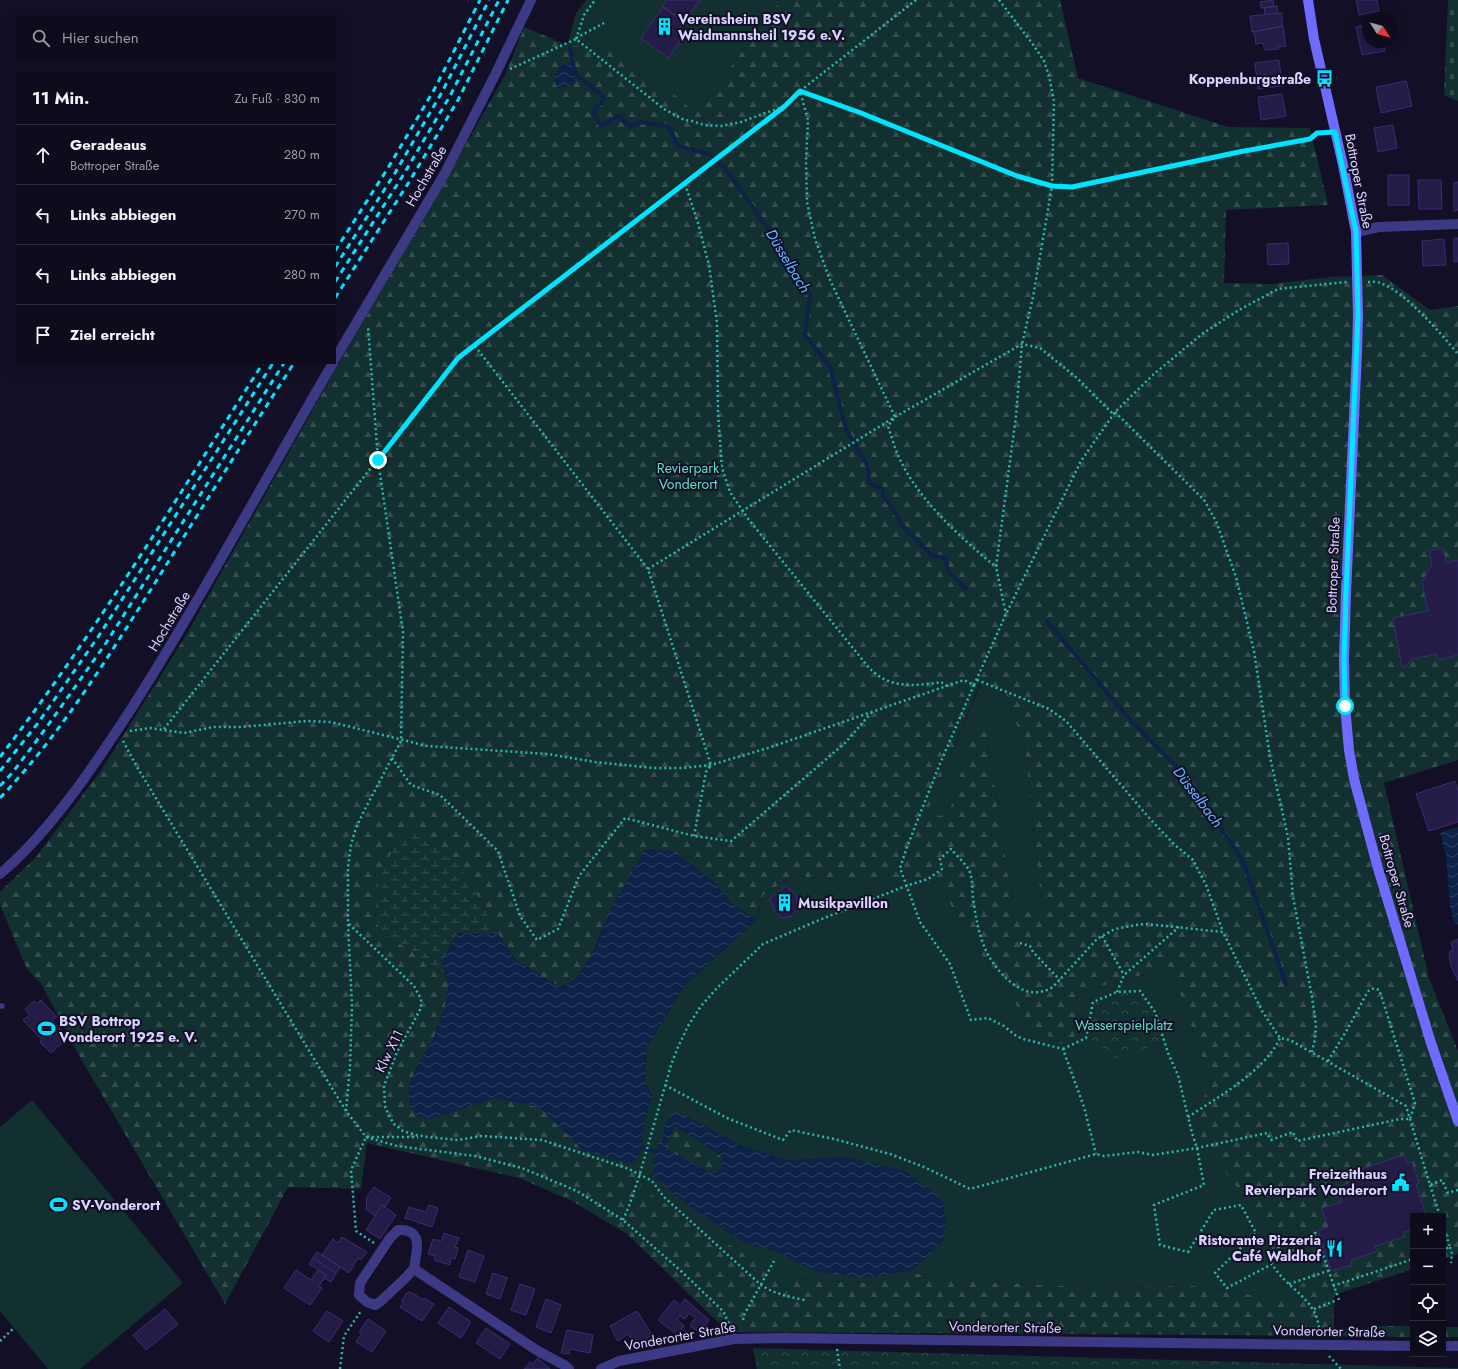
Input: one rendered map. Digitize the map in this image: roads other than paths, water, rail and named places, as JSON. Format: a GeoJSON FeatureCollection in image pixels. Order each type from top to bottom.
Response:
{"type":"FeatureCollection","features":[{"type":"Feature","properties":{"kind":"main road","name":"Bottroper Straße"},"geometry":{"type":"LineString","coordinates":[[1308,0],[1314,39],[1356,232],[1357,352],[1344,659],[1346,728],[1354,779],[1377,865],[1431,1043],[1458,1121]]}},
{"type":"Feature","properties":{"kind":"street","name":"Hochstraße"},"geometry":{"type":"LineString","coordinates":[[336,357],[445,172],[495,75],[531,0]]}},
{"type":"Feature","properties":{"kind":"street"},"geometry":{"type":"LineString","coordinates":[[1356,232],[1379,227],[1458,224]]}},
{"type":"Feature","properties":{"kind":"street","name":"Hochstraße"},"geometry":{"type":"LineString","coordinates":[[0,874],[25,850],[50,822],[75,791],[117,730],[197,602],[332,364]]}},
{"type":"Feature","properties":{"kind":"street"},"geometry":{"type":"LineString","coordinates":[[398,1230],[413,1234],[417,1239],[418,1244],[414,1269],[375,1305],[367,1302],[359,1295],[358,1290],[360,1283],[398,1230]]}},
{"type":"Feature","properties":{"kind":"street"},"geometry":{"type":"LineString","coordinates":[[414,1269],[538,1351],[569,1369]]}},
{"type":"Feature","properties":{"kind":"street","name":"Vonderorter Straße"},"geometry":{"type":"LineString","coordinates":[[601,1369],[619,1361],[734,1339],[835,1338],[1410,1346]]}},
{"type":"Feature","properties":{"kind":"street"},"geometry":{"type":"LineString","coordinates":[[1446,1346],[1458,1346]]}},
{"type":"Feature","properties":{"kind":"water"},"geometry":{"type":"Polygon","coordinates":[[[573,62],[575,82],[565,88],[558,88],[554,81],[559,66],[573,62]]]}},
{"type":"Feature","properties":{"kind":"water"},"geometry":{"type":"Polygon","coordinates":[[[1458,827],[1458,924],[1455,925],[1450,907],[1446,855],[1440,832],[1458,827]]]}},
{"type":"Feature","properties":{"kind":"water"},"geometry":{"type":"Polygon","coordinates":[[[645,849],[673,851],[711,879],[729,901],[756,920],[684,986],[647,1047],[645,1081],[652,1095],[643,1128],[643,1142],[640,1153],[632,1164],[582,1150],[540,1107],[495,1098],[430,1119],[419,1117],[409,1105],[409,1087],[416,1068],[432,1043],[445,1006],[449,985],[442,962],[457,933],[498,934],[516,960],[559,986],[572,982],[581,973],[598,943],[611,909],[645,849]]]}},
{"type":"Feature","properties":{"kind":"water"},"geometry":{"type":"Polygon","coordinates":[[[673,1112],[688,1117],[743,1146],[789,1160],[846,1157],[905,1171],[942,1199],[946,1216],[944,1240],[932,1253],[911,1271],[861,1278],[814,1271],[780,1253],[743,1242],[689,1206],[653,1176],[658,1144],[662,1141],[665,1124],[673,1112]],[[675,1126],[665,1149],[714,1174],[722,1167],[722,1157],[675,1126]]]}},
{"type":"Feature","properties":{"kind":"waterway","name":"Düsselbach"},"geometry":{"type":"LineString","coordinates":[[570,48],[575,74],[605,98],[593,112],[601,126],[619,116],[630,127],[640,122],[668,126],[678,146],[712,155],[728,172],[781,247],[810,296],[805,335],[830,367],[846,429],[868,467],[869,483],[883,489],[883,497],[891,506],[903,526],[931,555],[945,558],[948,571],[966,589]]}},
{"type":"Feature","properties":{"kind":"waterway","name":"Düsselbach"},"geometry":{"type":"LineString","coordinates":[[1047,621],[1132,722],[1188,779],[1243,861],[1286,984]]}},
{"type":"Feature","properties":{"kind":"waterway"},"geometry":{"type":"LineString","coordinates":[[641,1147],[656,1152]]}},
{"type":"Feature","properties":{"kind":"railway"},"geometry":{"type":"LineString","coordinates":[[336,249],[388,168],[435,88],[480,0]]}},
{"type":"Feature","properties":{"kind":"railway"},"geometry":{"type":"LineString","coordinates":[[336,265],[395,173],[442,92],[489,0]]}},
{"type":"Feature","properties":{"kind":"railway"},"geometry":{"type":"LineString","coordinates":[[336,280],[402,177],[450,96],[499,0]]}},
{"type":"Feature","properties":{"kind":"railway"},"geometry":{"type":"LineString","coordinates":[[336,296],[409,182],[458,100],[508,0]]}},
{"type":"Feature","properties":{"kind":"railway"},"geometry":{"type":"LineString","coordinates":[[0,757],[70,661],[136,563],[262,364]]}},
{"type":"Feature","properties":{"kind":"railway"},"geometry":{"type":"LineString","coordinates":[[0,771],[38,723],[98,637],[272,364]]}},
{"type":"Feature","properties":{"kind":"railway"},"geometry":{"type":"LineString","coordinates":[[0,786],[13,772],[46,728],[106,643],[283,364]]}},
{"type":"Feature","properties":{"kind":"railway"},"geometry":{"type":"LineString","coordinates":[[0,798],[43,748],[83,694],[120,639],[293,364]]}},
{"type":"Feature","properties":{"kind":"place","name":"Vereinsheim BSV Waidmannsheil 1956 e.V."},"geometry":{"type":"Point","coordinates":[665,27]}},
{"type":"Feature","properties":{"kind":"place","name":"Koppenburgstraße"},"geometry":{"type":"Point","coordinates":[1324,79]}},
{"type":"Feature","properties":{"kind":"place","name":"Musikpavillon"},"geometry":{"type":"Point","coordinates":[785,903]}},
{"type":"Feature","properties":{"kind":"place","name":"BSV Bottrop Vonderort 1925 e. V."},"geometry":{"type":"Point","coordinates":[46,1029]}},
{"type":"Feature","properties":{"kind":"place","name":"Freizeithaus Revierpark Vonderort"},"geometry":{"type":"Point","coordinates":[1400,1182]}},
{"type":"Feature","properties":{"kind":"place","name":"SV-Vonderort"},"geometry":{"type":"Point","coordinates":[59,1205]}},
{"type":"Feature","properties":{"kind":"place","name":"Ristorante Pizzeria Café Waldhof"},"geometry":{"type":"Point","coordinates":[1334,1248]}},
{"type":"Feature","properties":{"kind":"park label","name":"Revierpark Vonderort"},"geometry":{"type":"Point","coordinates":[688,476]}},
{"type":"Feature","properties":{"kind":"park label","name":"Wasserspielplatz"},"geometry":{"type":"Point","coordinates":[1124,1025]}}]}
